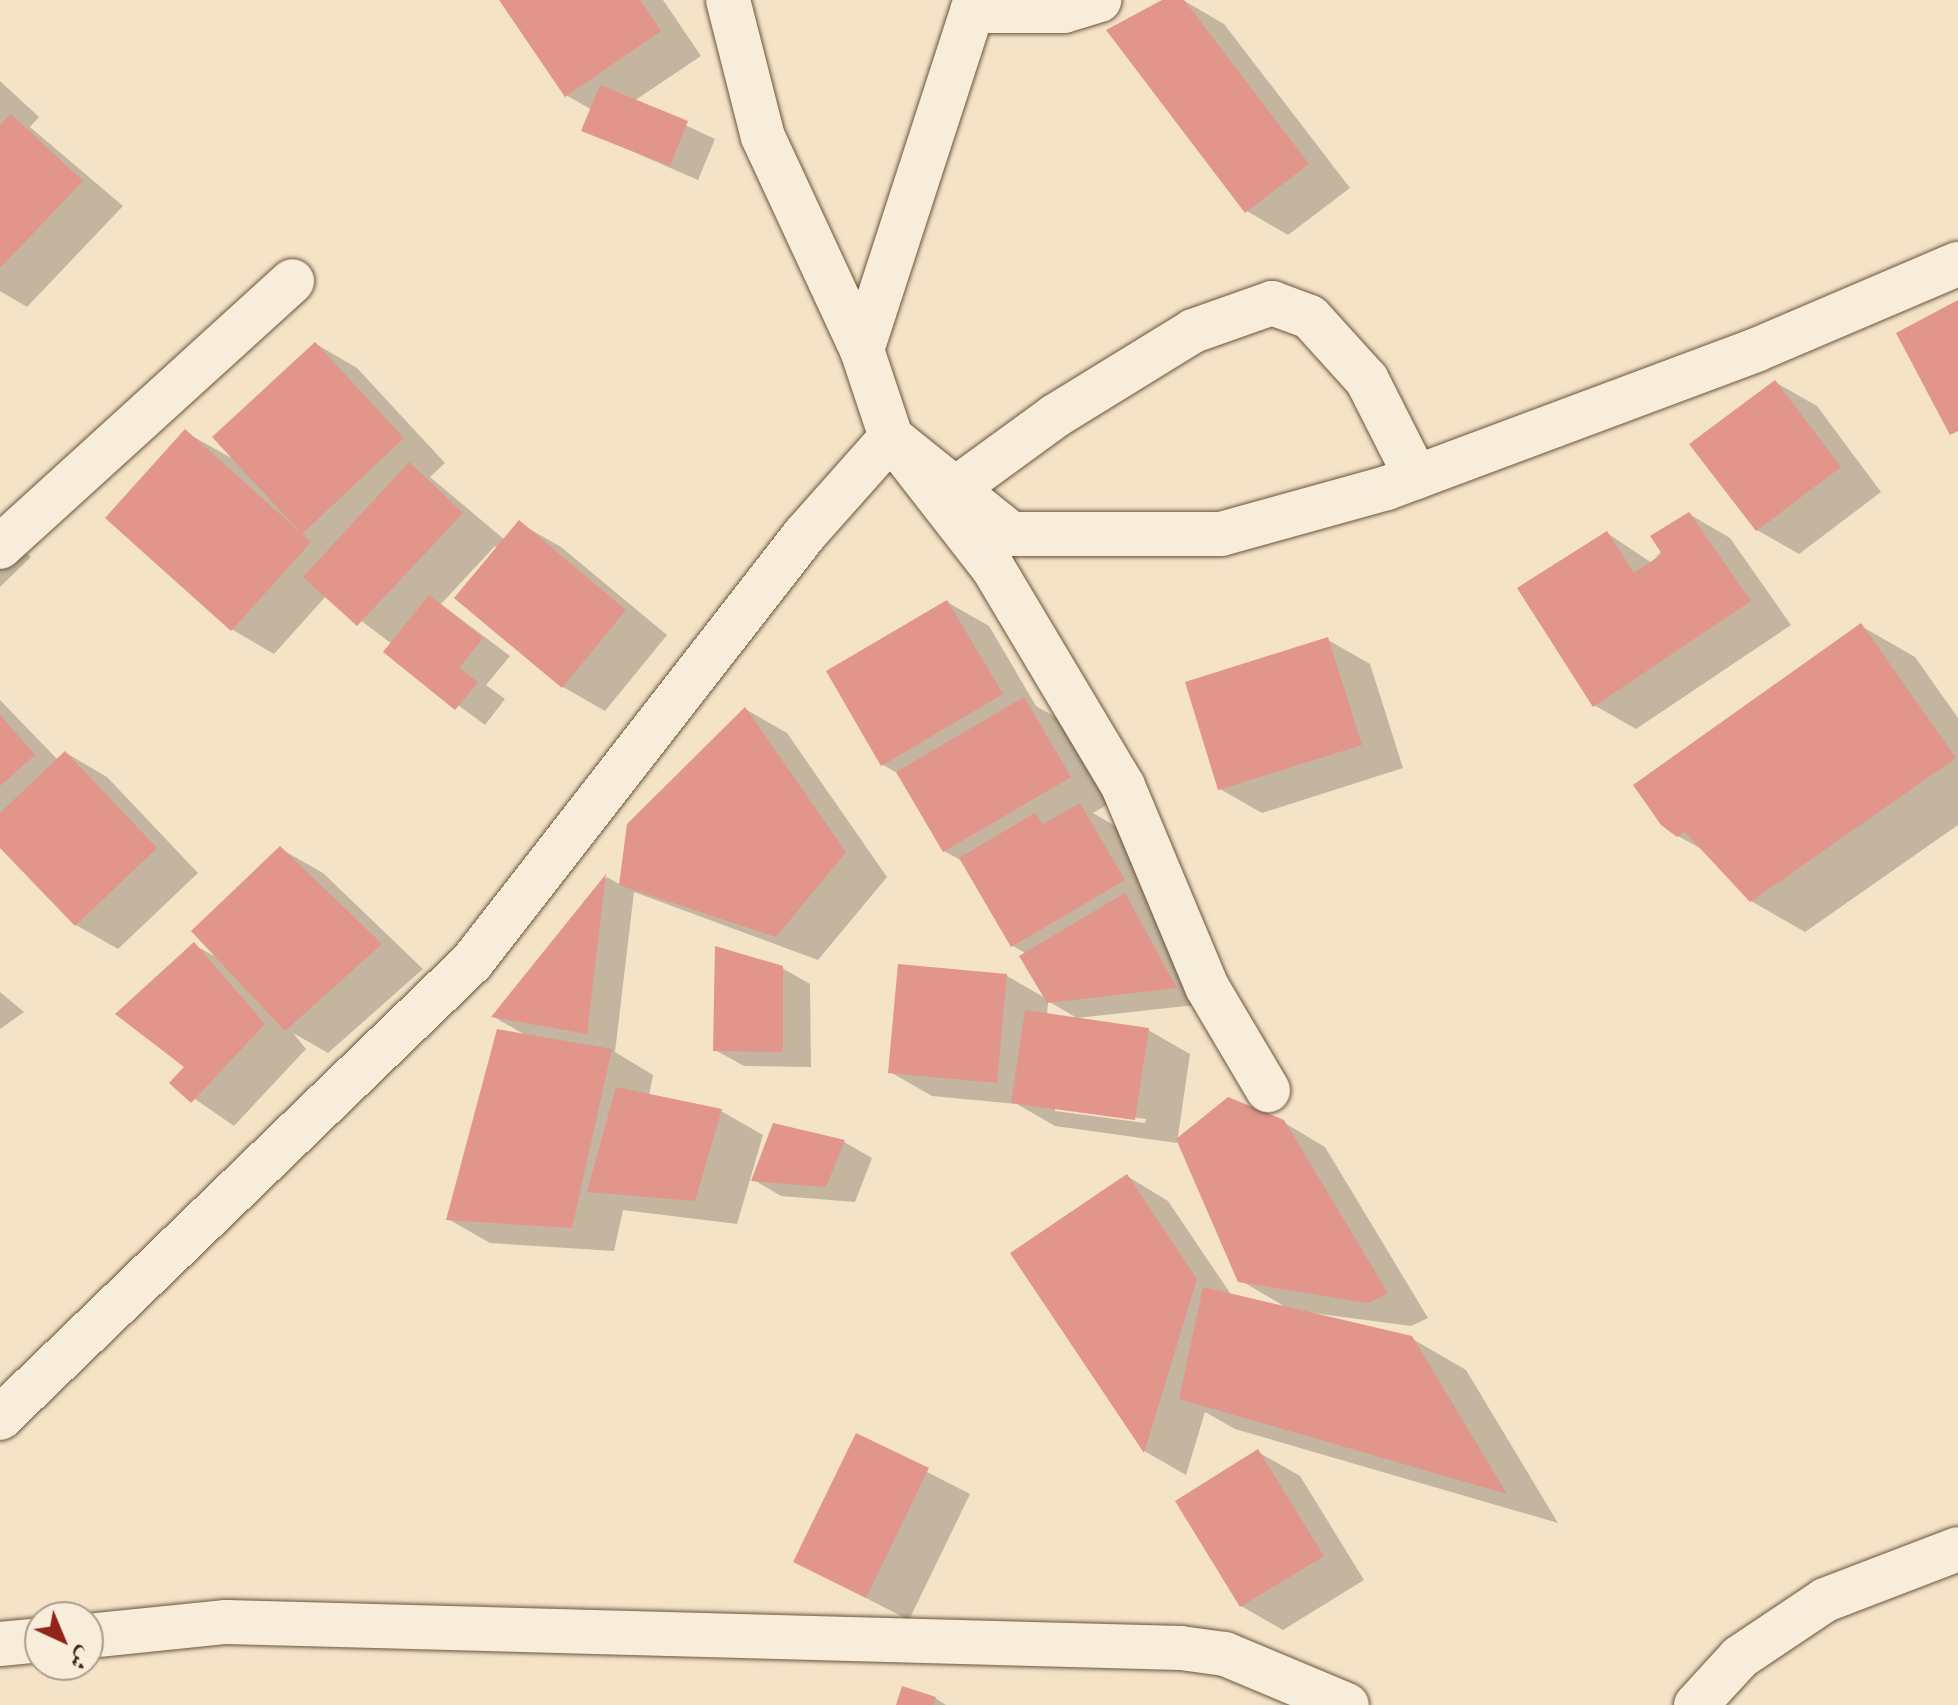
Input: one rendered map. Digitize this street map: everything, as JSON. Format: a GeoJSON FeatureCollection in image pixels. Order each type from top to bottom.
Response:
{"type":"FeatureCollection","features":[{"type":"Feature","properties":{"kind":"street"},"geometry":{"type":"LineString","coordinates":[[862,350],[974,5],[1064,11],[1099,0]]}},
{"type":"Feature","properties":{"kind":"street"},"geometry":{"type":"LineString","coordinates":[[727,2],[763,137],[862,350],[891,437],[993,568],[1123,786],[1207,987],[1268,1090]]}},
{"type":"Feature","properties":{"kind":"street"},"geometry":{"type":"LineString","coordinates":[[891,437],[1011,534],[1221,534],[1416,477],[1756,350],[1958,264]]}},
{"type":"Feature","properties":{"kind":"street"},"geometry":{"type":"LineString","coordinates":[[8,524],[292,281]]}},
{"type":"Feature","properties":{"kind":"street"},"geometry":{"type":"LineString","coordinates":[[955,489],[1055,416],[1193,331],[1272,303],[1310,317],[1367,380],[1416,477]]}},
{"type":"Feature","properties":{"kind":"street"},"geometry":{"type":"LineString","coordinates":[[0,1418],[472,962],[805,534],[891,437]]}},
{"type":"Feature","properties":{"kind":"street"},"geometry":{"type":"LineString","coordinates":[[1696,1705],[1740,1657],[1825,1600],[1958,1549]]}},
{"type":"Feature","properties":{"kind":"street"},"geometry":{"type":"LineString","coordinates":[[104,1634],[226,1622],[1181,1648],[1225,1654],[1347,1705]]}},
{"type":"Feature","properties":{"kind":"street"},"geometry":{"type":"LineString","coordinates":[[0,1644],[24,1642]]}},
{"type":"Feature","properties":{"kind":"building"},"geometry":{"type":"Polygon","coordinates":[[[499,0],[640,0],[661,31],[565,97],[499,0]]]}},
{"type":"Feature","properties":{"kind":"building"},"geometry":{"type":"Polygon","coordinates":[[[1162,0],[1184,0],[1309,164],[1245,213],[1106,30],[1162,0]]]}},
{"type":"Feature","properties":{"kind":"building"},"geometry":{"type":"Polygon","coordinates":[[[600,85],[688,121],[670,166],[581,131],[600,85]]]}},
{"type":"Feature","properties":{"kind":"building"},"geometry":{"type":"Polygon","coordinates":[[[11,114],[83,181],[0,268],[0,125],[11,114]]]}},
{"type":"Feature","properties":{"kind":"building"},"geometry":{"type":"Polygon","coordinates":[[[1958,300],[1958,431],[1950,435],[1896,333],[1958,300]]]}},
{"type":"Feature","properties":{"kind":"building"},"geometry":{"type":"Polygon","coordinates":[[[315,342],[404,438],[302,534],[212,437],[315,342]]]}},
{"type":"Feature","properties":{"kind":"building"},"geometry":{"type":"Polygon","coordinates":[[[1775,380],[1841,467],[1756,531],[1689,444],[1775,380]]]}},
{"type":"Feature","properties":{"kind":"building"},"geometry":{"type":"Polygon","coordinates":[[[185,429],[311,542],[231,631],[105,518],[185,429]]]}},
{"type":"Feature","properties":{"kind":"building"},"geometry":{"type":"Polygon","coordinates":[[[409,462],[463,513],[357,626],[303,577],[409,462]]]}},
{"type":"Feature","properties":{"kind":"building"},"geometry":{"type":"Polygon","coordinates":[[[1689,512],[1751,601],[1593,707],[1517,588],[1607,531],[1634,573],[1662,554],[1650,536],[1689,512]]]}},
{"type":"Feature","properties":{"kind":"building"},"geometry":{"type":"Polygon","coordinates":[[[519,520],[626,610],[562,688],[454,598],[519,520]]]}},
{"type":"Feature","properties":{"kind":"building"},"geometry":{"type":"Polygon","coordinates":[[[429,595],[483,638],[459,668],[478,682],[455,710],[383,652],[429,595]]]}},
{"type":"Feature","properties":{"kind":"building"},"geometry":{"type":"Polygon","coordinates":[[[947,600],[1003,694],[881,766],[826,671],[947,600]]]}},
{"type":"Feature","properties":{"kind":"building"},"geometry":{"type":"Polygon","coordinates":[[[1861,623],[1956,758],[1750,902],[1685,832],[1677,837],[1661,825],[1633,785],[1861,623]]]}},
{"type":"Feature","properties":{"kind":"building"},"geometry":{"type":"Polygon","coordinates":[[[1328,637],[1362,745],[1218,790],[1185,682],[1328,637]]]}},
{"type":"Feature","properties":{"kind":"building"},"geometry":{"type":"Polygon","coordinates":[[[1024,697],[1071,777],[943,852],[896,772],[1024,697]]]}},
{"type":"Feature","properties":{"kind":"building"},"geometry":{"type":"Polygon","coordinates":[[[745,707],[846,852],[776,937],[619,885],[627,824],[745,707]]]}},
{"type":"Feature","properties":{"kind":"building"},"geometry":{"type":"Polygon","coordinates":[[[0,715],[35,755],[0,786],[0,715]]]}},
{"type":"Feature","properties":{"kind":"building"},"geometry":{"type":"Polygon","coordinates":[[[65,751],[157,848],[75,926],[0,848],[0,813],[65,751]]]}},
{"type":"Feature","properties":{"kind":"building"},"geometry":{"type":"Polygon","coordinates":[[[1080,803],[1125,880],[1011,947],[959,858],[1035,813],[1043,824],[1080,803]]]}},
{"type":"Feature","properties":{"kind":"building"},"geometry":{"type":"Polygon","coordinates":[[[280,846],[382,944],[285,1031],[191,931],[280,846]]]}},
{"type":"Feature","properties":{"kind":"building"},"geometry":{"type":"Polygon","coordinates":[[[606,874],[587,1034],[491,1017],[606,874]]]}},
{"type":"Feature","properties":{"kind":"building"},"geometry":{"type":"Polygon","coordinates":[[[1125,893],[1177,988],[1047,1003],[1019,956],[1125,893]]]}},
{"type":"Feature","properties":{"kind":"building"},"geometry":{"type":"Polygon","coordinates":[[[194,942],[265,1024],[191,1103],[169,1083],[184,1067],[115,1014],[194,942]]]}},
{"type":"Feature","properties":{"kind":"building"},"geometry":{"type":"Polygon","coordinates":[[[715,946],[783,966],[783,1052],[713,1051],[715,946]]]}},
{"type":"Feature","properties":{"kind":"building"},"geometry":{"type":"Polygon","coordinates":[[[898,964],[1007,974],[997,1083],[888,1073],[898,964]]]}},
{"type":"Feature","properties":{"kind":"building"},"geometry":{"type":"Polygon","coordinates":[[[1025,1010],[1149,1028],[1135,1120],[1011,1103],[1025,1010]]]}},
{"type":"Feature","properties":{"kind":"building"},"geometry":{"type":"Polygon","coordinates":[[[497,1029],[612,1049],[572,1228],[446,1220],[497,1029]]]}},
{"type":"Feature","properties":{"kind":"building"},"geometry":{"type":"Polygon","coordinates":[[[616,1087],[722,1109],[695,1201],[587,1192],[616,1087]]]}},
{"type":"Feature","properties":{"kind":"building"},"geometry":{"type":"Polygon","coordinates":[[[1228,1097],[1284,1120],[1388,1293],[1368,1303],[1238,1282],[1176,1139],[1228,1097]]]}},
{"type":"Feature","properties":{"kind":"building"},"geometry":{"type":"Polygon","coordinates":[[[773,1123],[845,1140],[826,1187],[751,1181],[773,1123]]]}},
{"type":"Feature","properties":{"kind":"building"},"geometry":{"type":"Polygon","coordinates":[[[1127,1174],[1197,1279],[1144,1453],[1010,1253],[1127,1174]]]}},
{"type":"Feature","properties":{"kind":"building"},"geometry":{"type":"Polygon","coordinates":[[[1203,1287],[1412,1336],[1507,1494],[1179,1399],[1203,1287]]]}},
{"type":"Feature","properties":{"kind":"building"},"geometry":{"type":"Polygon","coordinates":[[[856,1433],[929,1468],[866,1598],[793,1562],[856,1433]]]}},
{"type":"Feature","properties":{"kind":"building"},"geometry":{"type":"Polygon","coordinates":[[[1258,1449],[1324,1556],[1240,1607],[1175,1501],[1258,1449]]]}},
{"type":"Feature","properties":{"kind":"building"},"geometry":{"type":"Polygon","coordinates":[[[902,1686],[936,1697],[933,1705],[896,1705],[902,1686]]]}}]}
